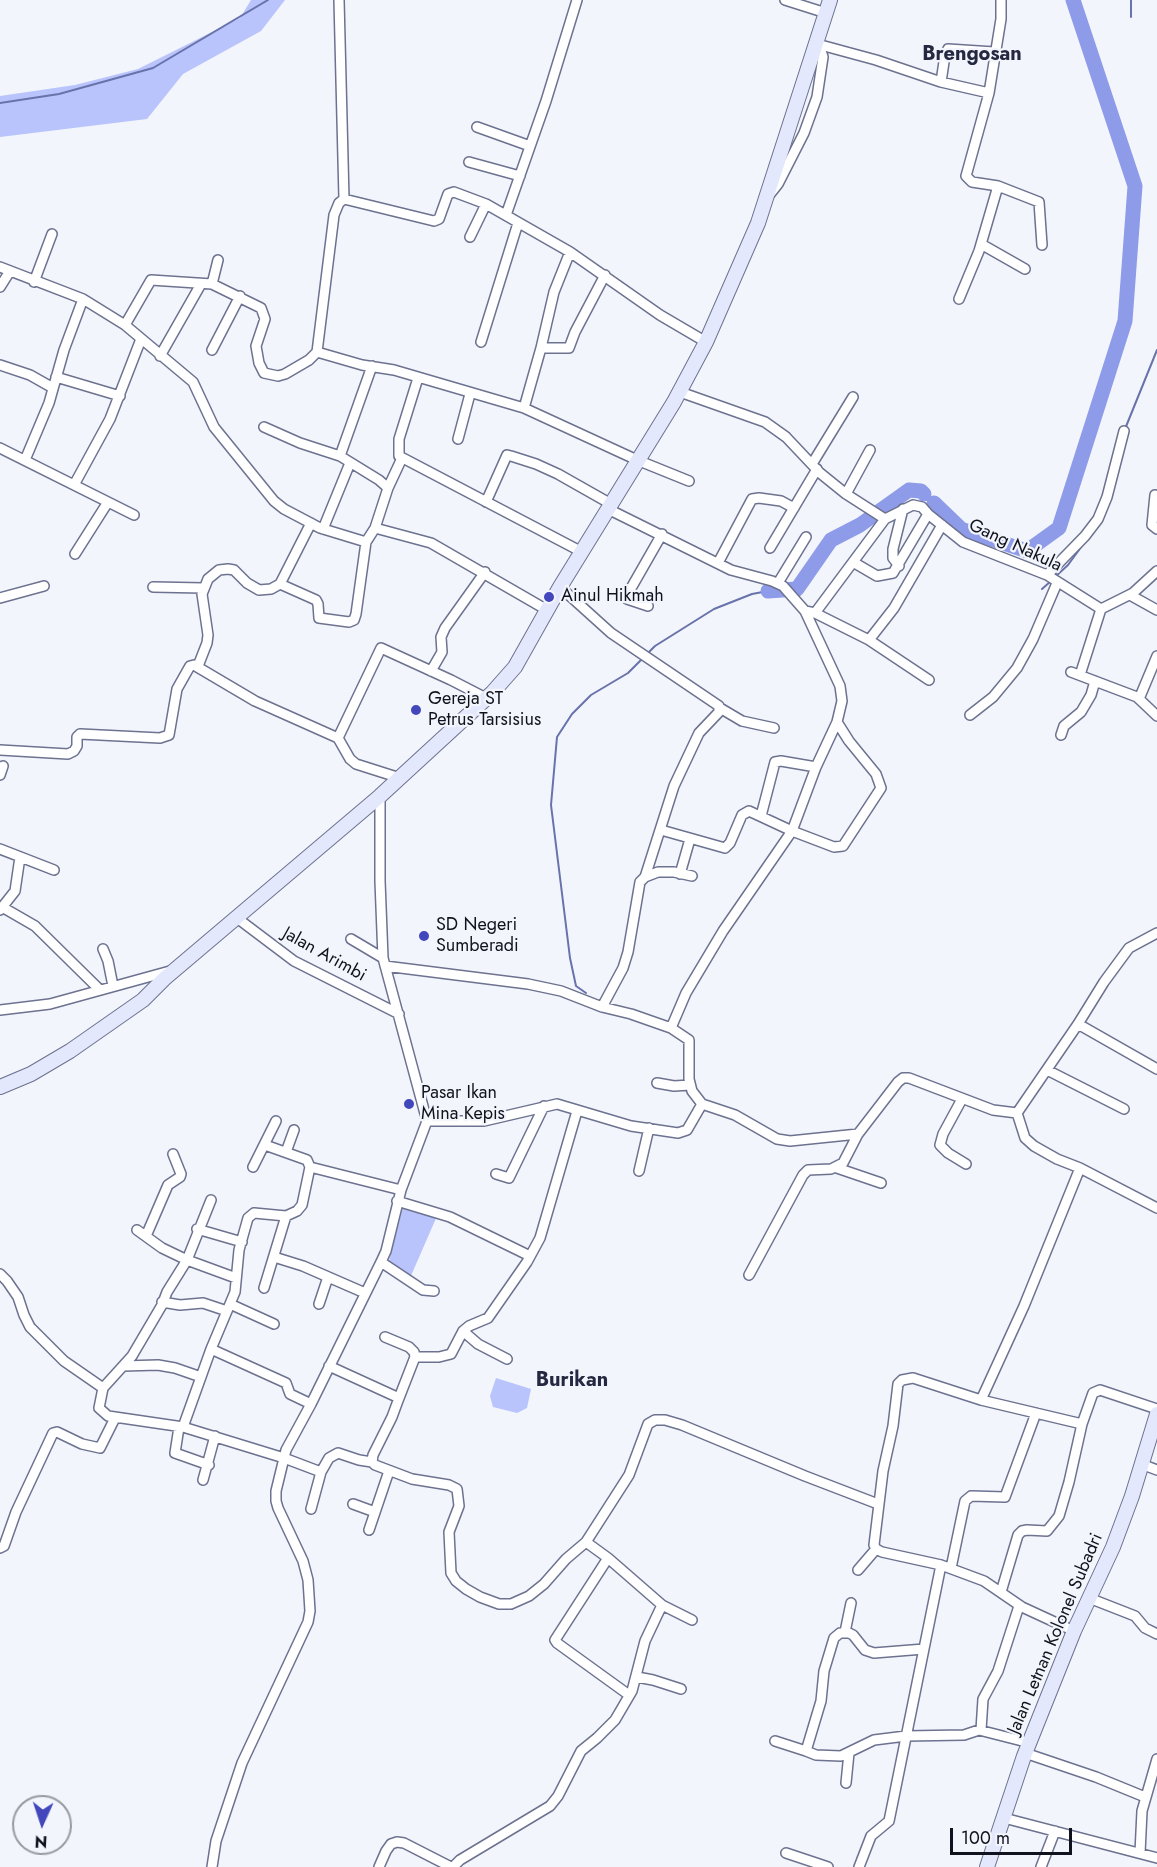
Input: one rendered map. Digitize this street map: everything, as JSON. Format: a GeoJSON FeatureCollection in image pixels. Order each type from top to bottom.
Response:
{"type":"FeatureCollection","features":[{"type":"Feature","properties":{"kind":"main road"},"geometry":{"type":"LineString","coordinates":[[0,1087],[31,1074],[109,1025],[143,1000],[380,796],[486,698],[515,667],[609,506],[680,392],[706,342],[767,198],[828,6]]}},
{"type":"Feature","properties":{"kind":"main road","name":"Jalan Letnan Kolonel Subadri"},"geometry":{"type":"LineString","coordinates":[[987,1867],[1027,1748],[1074,1631],[1113,1547],[1132,1496],[1157,1411]]}},
{"type":"Feature","properties":{"kind":"street"},"geometry":{"type":"LineString","coordinates":[[339,0],[344,199]]}},
{"type":"Feature","properties":{"kind":"street"},"geometry":{"type":"LineString","coordinates":[[506,215],[546,101],[577,0]]}},
{"type":"Feature","properties":{"kind":"street"},"geometry":{"type":"LineString","coordinates":[[786,0],[828,6]]}},
{"type":"Feature","properties":{"kind":"street"},"geometry":{"type":"LineString","coordinates":[[1001,0],[1001,19],[989,93],[966,176],[972,182],[998,186],[1039,202],[1042,245]]}},
{"type":"Feature","properties":{"kind":"street"},"geometry":{"type":"LineString","coordinates":[[816,45],[876,60],[941,82],[989,93]]}},
{"type":"Feature","properties":{"kind":"street"},"geometry":{"type":"LineString","coordinates":[[941,82],[948,49],[994,52]]}},
{"type":"Feature","properties":{"kind":"street"},"geometry":{"type":"LineString","coordinates":[[477,127],[530,146]]}},
{"type":"Feature","properties":{"kind":"street"},"geometry":{"type":"LineString","coordinates":[[469,162],[520,176]]}},
{"type":"Feature","properties":{"kind":"street"},"geometry":{"type":"LineString","coordinates":[[959,299],[981,243],[998,186]]}},
{"type":"Feature","properties":{"kind":"street"},"geometry":{"type":"LineString","coordinates":[[344,199],[434,221],[439,219],[448,194],[457,192],[486,204],[570,252],[660,315],[706,342]]}},
{"type":"Feature","properties":{"kind":"street"},"geometry":{"type":"LineString","coordinates":[[125,325],[151,280],[212,284],[261,308],[264,312],[264,326],[256,346],[259,363],[264,373],[278,376],[285,374],[316,352],[334,215],[339,203],[344,199]]}},
{"type":"Feature","properties":{"kind":"street"},"geometry":{"type":"LineString","coordinates":[[470,237],[486,204]]}},
{"type":"Feature","properties":{"kind":"street"},"geometry":{"type":"LineString","coordinates":[[481,342],[518,223]]}},
{"type":"Feature","properties":{"kind":"street"},"geometry":{"type":"LineString","coordinates":[[34,282],[52,234]]}},
{"type":"Feature","properties":{"kind":"street"},"geometry":{"type":"LineString","coordinates":[[981,243],[1025,269]]}},
{"type":"Feature","properties":{"kind":"street"},"geometry":{"type":"LineString","coordinates":[[524,408],[554,292],[570,252]]}},
{"type":"Feature","properties":{"kind":"street"},"geometry":{"type":"LineString","coordinates":[[212,284],[219,260]]}},
{"type":"Feature","properties":{"kind":"street"},"geometry":{"type":"LineString","coordinates":[[0,267],[83,299],[125,325],[193,382],[214,427],[274,501],[284,509],[323,529],[366,542]]}},
{"type":"Feature","properties":{"kind":"street"},"geometry":{"type":"LineString","coordinates":[[0,287],[10,271]]}},
{"type":"Feature","properties":{"kind":"street"},"geometry":{"type":"LineString","coordinates":[[541,348],[569,348],[604,275]]}},
{"type":"Feature","properties":{"kind":"street"},"geometry":{"type":"LineString","coordinates":[[160,356],[177,322],[201,284]]}},
{"type":"Feature","properties":{"kind":"street"},"geometry":{"type":"LineString","coordinates":[[212,350],[240,296]]}},
{"type":"Feature","properties":{"kind":"street"},"geometry":{"type":"LineString","coordinates":[[25,460],[49,404],[83,299]]}},
{"type":"Feature","properties":{"kind":"street"},"geometry":{"type":"LineString","coordinates":[[74,485],[120,396],[141,339]]}},
{"type":"Feature","properties":{"kind":"street"},"geometry":{"type":"LineString","coordinates":[[316,352],[394,370],[524,408],[689,481]]}},
{"type":"Feature","properties":{"kind":"street"},"geometry":{"type":"LineString","coordinates":[[0,365],[30,375],[53,388]]}},
{"type":"Feature","properties":{"kind":"street"},"geometry":{"type":"LineString","coordinates":[[340,456],[372,366]]}},
{"type":"Feature","properties":{"kind":"street"},"geometry":{"type":"LineString","coordinates":[[56,377],[120,396]]}},
{"type":"Feature","properties":{"kind":"street"},"geometry":{"type":"LineString","coordinates":[[418,378],[399,440],[398,453],[402,458],[539,527],[582,552]]}},
{"type":"Feature","properties":{"kind":"street"},"geometry":{"type":"LineString","coordinates":[[680,392],[765,422],[786,437],[846,494],[880,516]]}},
{"type":"Feature","properties":{"kind":"street"},"geometry":{"type":"LineString","coordinates":[[458,439],[470,394]]}},
{"type":"Feature","properties":{"kind":"street"},"geometry":{"type":"LineString","coordinates":[[770,548],[853,398]]}},
{"type":"Feature","properties":{"kind":"street"},"geometry":{"type":"LineString","coordinates":[[264,427],[300,443],[340,456],[380,480],[388,488]]}},
{"type":"Feature","properties":{"kind":"street"},"geometry":{"type":"LineString","coordinates":[[970,715],[993,697],[1017,668],[1033,639],[1051,579],[1098,519],[1107,497],[1124,430]]}},
{"type":"Feature","properties":{"kind":"street"},"geometry":{"type":"LineString","coordinates":[[0,448],[134,515]]}},
{"type":"Feature","properties":{"kind":"street"},"geometry":{"type":"LineString","coordinates":[[846,494],[870,450]]}},
{"type":"Feature","properties":{"kind":"street"},"geometry":{"type":"LineString","coordinates":[[486,502],[507,456],[510,456],[558,474],[609,506],[732,570],[778,583],[805,611],[840,686],[842,701],[837,722],[816,767],[792,831],[723,930],[686,993],[671,1028]]}},
{"type":"Feature","properties":{"kind":"street"},"geometry":{"type":"LineString","coordinates":[[280,584],[316,600],[319,618],[350,622],[354,620],[357,614],[366,542],[375,528],[388,488],[402,458]]}},
{"type":"Feature","properties":{"kind":"street"},"geometry":{"type":"LineString","coordinates":[[323,529],[350,463]]}},
{"type":"Feature","properties":{"kind":"street"},"geometry":{"type":"LineString","coordinates":[[1155,495],[1152,525],[1157,529]]}},
{"type":"Feature","properties":{"kind":"street"},"geometry":{"type":"LineString","coordinates":[[718,563],[752,499],[763,498],[784,502],[794,508]]}},
{"type":"Feature","properties":{"kind":"street"},"geometry":{"type":"LineString","coordinates":[[75,554],[108,502]]}},
{"type":"Feature","properties":{"kind":"street","name":"Gang Nakula"},"geometry":{"type":"LineString","coordinates":[[903,509],[922,507],[963,542],[1051,579],[1101,609]]}},
{"type":"Feature","properties":{"kind":"street"},"geometry":{"type":"LineString","coordinates":[[815,613],[853,562],[880,516],[903,509]]}},
{"type":"Feature","properties":{"kind":"street"},"geometry":{"type":"LineString","coordinates":[[899,566],[893,558],[893,549],[903,509]]}},
{"type":"Feature","properties":{"kind":"street"},"geometry":{"type":"LineString","coordinates":[[853,562],[877,576],[893,573],[928,514]]}},
{"type":"Feature","properties":{"kind":"street"},"geometry":{"type":"LineString","coordinates":[[198,666],[208,635],[203,609],[203,588],[208,579],[219,570],[228,569],[234,570],[247,583],[259,590],[271,589],[280,584],[311,523]]}},
{"type":"Feature","properties":{"kind":"street"},"geometry":{"type":"LineString","coordinates":[[869,640],[894,608],[942,525]]}},
{"type":"Feature","properties":{"kind":"street"},"geometry":{"type":"LineString","coordinates":[[375,528],[431,543],[548,610]]}},
{"type":"Feature","properties":{"kind":"street"},"geometry":{"type":"LineString","coordinates":[[648,606],[626,597],[662,534]]}},
{"type":"Feature","properties":{"kind":"street"},"geometry":{"type":"LineString","coordinates":[[778,583],[806,537]]}},
{"type":"Feature","properties":{"kind":"street"},"geometry":{"type":"LineString","coordinates":[[1157,571],[1130,595],[1101,609],[1075,673],[1139,699],[1157,716]]}},
{"type":"Feature","properties":{"kind":"street"},"geometry":{"type":"LineString","coordinates":[[431,670],[442,652],[441,637],[445,628],[484,572]]}},
{"type":"Feature","properties":{"kind":"street"},"geometry":{"type":"LineString","coordinates":[[0,598],[44,586]]}},
{"type":"Feature","properties":{"kind":"street"},"geometry":{"type":"LineString","coordinates":[[153,587],[203,588]]}},
{"type":"Feature","properties":{"kind":"street"},"geometry":{"type":"LineString","coordinates":[[561,587],[611,633],[732,716],[755,725],[774,728]]}},
{"type":"Feature","properties":{"kind":"street"},"geometry":{"type":"LineString","coordinates":[[1130,595],[1157,610]]}},
{"type":"Feature","properties":{"kind":"street"},"geometry":{"type":"LineString","coordinates":[[805,611],[815,613],[869,640],[929,680]]}},
{"type":"Feature","properties":{"kind":"street"},"geometry":{"type":"LineString","coordinates":[[338,738],[381,648],[486,698]]}},
{"type":"Feature","properties":{"kind":"street"},"geometry":{"type":"LineString","coordinates":[[1139,699],[1157,656]]}},
{"type":"Feature","properties":{"kind":"street"},"geometry":{"type":"LineString","coordinates":[[0,750],[68,754],[74,751],[77,746],[77,737],[80,734],[160,738],[169,735],[177,689],[190,666],[198,666],[255,701],[338,738],[352,762],[382,774],[400,778]]}},
{"type":"Feature","properties":{"kind":"street"},"geometry":{"type":"LineString","coordinates":[[1061,735],[1064,726],[1082,712],[1095,681]]}},
{"type":"Feature","properties":{"kind":"street"},"geometry":{"type":"LineString","coordinates":[[602,1007],[623,968],[628,952],[638,887],[645,878],[674,786],[699,733],[722,709]]}},
{"type":"Feature","properties":{"kind":"street"},"geometry":{"type":"LineString","coordinates":[[661,830],[725,848],[730,843],[743,813],[749,811],[834,847],[843,846],[880,791],[876,774],[849,741],[837,722]]}},
{"type":"Feature","properties":{"kind":"street"},"geometry":{"type":"LineString","coordinates":[[760,816],[774,762],[781,761],[816,767]]}},
{"type":"Feature","properties":{"kind":"street"},"geometry":{"type":"LineString","coordinates":[[212,1867],[216,1841],[242,1763],[308,1622],[310,1611],[308,1580],[303,1561],[276,1501],[285,1450],[311,1404],[386,1251],[397,1201],[427,1120],[384,962],[380,881],[380,796]]}},
{"type":"Feature","properties":{"kind":"street"},"geometry":{"type":"LineString","coordinates":[[680,874],[690,839]]}},
{"type":"Feature","properties":{"kind":"street"},"geometry":{"type":"LineString","coordinates":[[0,849],[54,870]]}},
{"type":"Feature","properties":{"kind":"street"},"geometry":{"type":"LineString","coordinates":[[20,857],[15,891],[1,908],[34,926],[100,990]]}},
{"type":"Feature","properties":{"kind":"street"},"geometry":{"type":"LineString","coordinates":[[645,878],[665,871],[692,876]]}},
{"type":"Feature","properties":{"kind":"street","name":"Jalan Arimbi"},"geometry":{"type":"LineString","coordinates":[[237,918],[294,961],[399,1014]]}},
{"type":"Feature","properties":{"kind":"street"},"geometry":{"type":"LineString","coordinates":[[1017,1113],[1104,982],[1130,948],[1157,933]]}},
{"type":"Feature","properties":{"kind":"street"},"geometry":{"type":"LineString","coordinates":[[351,939],[384,962],[561,991],[602,1007],[632,1014],[671,1028],[689,1040],[690,1085],[702,1104],[735,1115],[777,1139],[789,1141],[858,1134]]}},
{"type":"Feature","properties":{"kind":"street"},"geometry":{"type":"LineString","coordinates":[[103,949],[113,986]]}},
{"type":"Feature","properties":{"kind":"street"},"geometry":{"type":"LineString","coordinates":[[0,1010],[50,1004],[176,970]]}},
{"type":"Feature","properties":{"kind":"street"},"geometry":{"type":"LineString","coordinates":[[1078,1024],[1157,1069]]}},
{"type":"Feature","properties":{"kind":"street"},"geometry":{"type":"LineString","coordinates":[[1047,1070],[1124,1109]]}},
{"type":"Feature","properties":{"kind":"street"},"geometry":{"type":"LineString","coordinates":[[837,1167],[843,1163],[858,1134],[903,1078],[914,1078],[993,1110],[1017,1113]]}},
{"type":"Feature","properties":{"kind":"street"},"geometry":{"type":"LineString","coordinates":[[657,1083],[674,1086],[690,1085]]}},
{"type":"Feature","properties":{"kind":"street"},"geometry":{"type":"LineString","coordinates":[[962,1099],[943,1134],[940,1145],[966,1164]]}},
{"type":"Feature","properties":{"kind":"street"},"geometry":{"type":"LineString","coordinates":[[427,1120],[484,1121],[556,1104],[631,1126],[678,1133],[687,1130],[702,1104]]}},
{"type":"Feature","properties":{"kind":"street"},"geometry":{"type":"LineString","coordinates":[[496,1174],[509,1178],[544,1106]]}},
{"type":"Feature","properties":{"kind":"street"},"geometry":{"type":"LineString","coordinates":[[415,1358],[446,1357],[451,1354],[469,1326],[488,1318],[530,1256],[540,1238],[577,1110]]}},
{"type":"Feature","properties":{"kind":"street"},"geometry":{"type":"LineString","coordinates":[[1017,1113],[1025,1138],[1034,1146],[1156,1205]]}},
{"type":"Feature","properties":{"kind":"street"},"geometry":{"type":"LineString","coordinates":[[253,1167],[276,1121]]}},
{"type":"Feature","properties":{"kind":"street"},"geometry":{"type":"LineString","coordinates":[[639,1171],[649,1128]]}},
{"type":"Feature","properties":{"kind":"street"},"geometry":{"type":"LineString","coordinates":[[286,1152],[294,1130]]}},
{"type":"Feature","properties":{"kind":"street"},"geometry":{"type":"LineString","coordinates":[[209,1465],[175,1453],[181,1427],[235,1292],[242,1242],[250,1215],[258,1213],[286,1216],[297,1211],[302,1205],[310,1167],[307,1161],[265,1144]]}},
{"type":"Feature","properties":{"kind":"street"},"geometry":{"type":"LineString","coordinates":[[146,1236],[168,1185],[181,1174],[173,1154]]}},
{"type":"Feature","properties":{"kind":"street"},"geometry":{"type":"LineString","coordinates":[[310,1167],[401,1190]]}},
{"type":"Feature","properties":{"kind":"street"},"geometry":{"type":"LineString","coordinates":[[749,1275],[802,1175],[808,1170],[837,1167],[881,1183]]}},
{"type":"Feature","properties":{"kind":"street"},"geometry":{"type":"LineString","coordinates":[[981,1400],[1024,1305],[1080,1168]]}},
{"type":"Feature","properties":{"kind":"street"},"geometry":{"type":"LineString","coordinates":[[211,1200],[197,1229],[187,1260],[132,1356],[103,1388],[99,1408],[108,1416],[115,1418],[181,1427],[215,1436],[321,1472]]}},
{"type":"Feature","properties":{"kind":"street"},"geometry":{"type":"LineString","coordinates":[[397,1201],[450,1217],[530,1256]]}},
{"type":"Feature","properties":{"kind":"street"},"geometry":{"type":"LineString","coordinates":[[264,1287],[286,1216]]}},
{"type":"Feature","properties":{"kind":"street"},"geometry":{"type":"LineString","coordinates":[[197,1229],[242,1242]]}},
{"type":"Feature","properties":{"kind":"street"},"geometry":{"type":"LineString","coordinates":[[137,1230],[162,1248],[236,1278]]}},
{"type":"Feature","properties":{"kind":"street"},"geometry":{"type":"LineString","coordinates":[[274,1257],[365,1293]]}},
{"type":"Feature","properties":{"kind":"street"},"geometry":{"type":"LineString","coordinates":[[381,1262],[423,1290],[434,1291]]}},
{"type":"Feature","properties":{"kind":"street"},"geometry":{"type":"LineString","coordinates":[[0,1274],[18,1297],[30,1327],[64,1361],[103,1388]]}},
{"type":"Feature","properties":{"kind":"street"},"geometry":{"type":"LineString","coordinates":[[319,1304],[328,1277]]}},
{"type":"Feature","properties":{"kind":"street"},"geometry":{"type":"LineString","coordinates":[[162,1302],[228,1307],[274,1324]]}},
{"type":"Feature","properties":{"kind":"street"},"geometry":{"type":"LineString","coordinates":[[464,1331],[478,1344],[507,1359]]}},
{"type":"Feature","properties":{"kind":"street"},"geometry":{"type":"LineString","coordinates":[[372,1462],[415,1358],[414,1352],[409,1347],[385,1337]]}},
{"type":"Feature","properties":{"kind":"street"},"geometry":{"type":"LineString","coordinates":[[211,1349],[286,1383],[290,1394],[311,1404]]}},
{"type":"Feature","properties":{"kind":"street"},"geometry":{"type":"LineString","coordinates":[[123,1366],[166,1366],[201,1377]]}},
{"type":"Feature","properties":{"kind":"street"},"geometry":{"type":"LineString","coordinates":[[329,1366],[399,1398]]}},
{"type":"Feature","properties":{"kind":"street"},"geometry":{"type":"LineString","coordinates":[[876,1549],[874,1540],[883,1471],[893,1425],[898,1384],[902,1380],[913,1378],[981,1400],[1082,1424]]}},
{"type":"Feature","properties":{"kind":"street"},"geometry":{"type":"LineString","coordinates":[[1001,1592],[1018,1535],[1027,1530],[1047,1531],[1059,1516],[1082,1424],[1093,1393],[1100,1390],[1157,1411]]}},
{"type":"Feature","properties":{"kind":"street"},"geometry":{"type":"LineString","coordinates":[[951,1569],[964,1501],[971,1496],[1005,1497],[1036,1413]]}},
{"type":"Feature","properties":{"kind":"street"},"geometry":{"type":"LineString","coordinates":[[0,1548],[4,1546],[16,1512],[53,1433],[57,1432],[82,1444],[100,1448],[115,1418]]}},
{"type":"Feature","properties":{"kind":"street"},"geometry":{"type":"LineString","coordinates":[[311,1509],[321,1472],[329,1458],[338,1453],[372,1462],[376,1467],[412,1479],[449,1485],[457,1489],[459,1506],[448,1532],[451,1573],[456,1581],[480,1597],[499,1604],[511,1604],[529,1596],[544,1584],[566,1559],[586,1542],[629,1475],[648,1424],[655,1420],[665,1420],[682,1425],[878,1504]]}},
{"type":"Feature","properties":{"kind":"street"},"geometry":{"type":"LineString","coordinates":[[203,1480],[209,1465],[215,1436]]}},
{"type":"Feature","properties":{"kind":"street"},"geometry":{"type":"LineString","coordinates":[[1141,1464],[1157,1470]]}},
{"type":"Feature","properties":{"kind":"street"},"geometry":{"type":"LineString","coordinates":[[369,1530],[389,1471]]}},
{"type":"Feature","properties":{"kind":"street"},"geometry":{"type":"LineString","coordinates":[[353,1504],[375,1512]]}},
{"type":"Feature","properties":{"kind":"street"},"geometry":{"type":"LineString","coordinates":[[586,1542],[662,1605],[692,1620]]}},
{"type":"Feature","properties":{"kind":"street"},"geometry":{"type":"LineString","coordinates":[[876,1549],[977,1578],[1019,1606],[1074,1631]]}},
{"type":"Feature","properties":{"kind":"street"},"geometry":{"type":"LineString","coordinates":[[858,1570],[876,1549]]}},
{"type":"Feature","properties":{"kind":"street"},"geometry":{"type":"LineString","coordinates":[[608,1558],[555,1640],[629,1695]]}},
{"type":"Feature","properties":{"kind":"street"},"geometry":{"type":"LineString","coordinates":[[859,1867],[871,1836],[889,1821],[941,1566]]}},
{"type":"Feature","properties":{"kind":"street"},"geometry":{"type":"LineString","coordinates":[[1089,1598],[1135,1616],[1145,1628],[1157,1634]]}},
{"type":"Feature","properties":{"kind":"street"},"geometry":{"type":"LineString","coordinates":[[845,1632],[851,1603]]}},
{"type":"Feature","properties":{"kind":"street"},"geometry":{"type":"LineString","coordinates":[[379,1867],[391,1844],[397,1842],[404,1843],[452,1867],[550,1806],[558,1796],[581,1751],[615,1720],[629,1695],[637,1677],[638,1664],[645,1641],[662,1605]]}},
{"type":"Feature","properties":{"kind":"street"},"geometry":{"type":"LineString","coordinates":[[981,1730],[983,1699],[999,1671],[1019,1606]]}},
{"type":"Feature","properties":{"kind":"street"},"geometry":{"type":"LineString","coordinates":[[806,1750],[822,1701],[824,1671],[834,1638],[845,1632],[853,1635],[865,1650],[874,1653],[924,1649]]}},
{"type":"Feature","properties":{"kind":"street"},"geometry":{"type":"LineString","coordinates":[[637,1677],[681,1689]]}},
{"type":"Feature","properties":{"kind":"street"},"geometry":{"type":"LineString","coordinates":[[775,1742],[816,1755],[840,1756],[874,1740],[906,1736],[964,1735],[981,1730],[1145,1797]]}},
{"type":"Feature","properties":{"kind":"street"},"geometry":{"type":"LineString","coordinates":[[846,1784],[849,1753]]}},
{"type":"Feature","properties":{"kind":"street"},"geometry":{"type":"LineString","coordinates":[[1140,1853],[1145,1797],[1157,1759]]}},
{"type":"Feature","properties":{"kind":"street"},"geometry":{"type":"LineString","coordinates":[[1004,1818],[1157,1858]]}},
{"type":"Feature","properties":{"kind":"street"},"geometry":{"type":"LineString","coordinates":[[1041,1867],[1055,1831]]}},
{"type":"Feature","properties":{"kind":"street"},"geometry":{"type":"LineString","coordinates":[[786,1853],[828,1867]]}},
{"type":"Feature","properties":{"kind":"shaded area"},"geometry":{"type":"Polygon","coordinates":[[[251,0],[285,0],[261,31],[183,74],[147,119],[0,137],[0,96],[75,85],[138,69],[240,18],[251,0]]]}},
{"type":"Feature","properties":{"kind":"shaded area"},"geometry":{"type":"Polygon","coordinates":[[[403,1207],[437,1216],[410,1278],[388,1265],[403,1207]]]}},
{"type":"Feature","properties":{"kind":"shaded area"},"geometry":{"type":"Polygon","coordinates":[[[496,1378],[531,1389],[527,1408],[517,1413],[493,1407],[490,1396],[496,1378]]]}},
{"type":"Feature","properties":{"kind":"waterway"},"geometry":{"type":"LineString","coordinates":[[0,103],[59,94],[153,68],[268,0]]}},
{"type":"Feature","properties":{"kind":"waterway"},"geometry":{"type":"LineString","coordinates":[[934,503],[961,529],[1027,551],[1059,528],[1125,321],[1135,186],[1073,0]]}},
{"type":"Feature","properties":{"kind":"waterway"},"geometry":{"type":"LineString","coordinates":[[1131,0],[1131,17]]}},
{"type":"Feature","properties":{"kind":"waterway"},"geometry":{"type":"LineString","coordinates":[[1125,429],[1157,350]]}},
{"type":"Feature","properties":{"kind":"waterway"},"geometry":{"type":"LineString","coordinates":[[768,591],[797,589],[831,540],[860,525],[909,490],[921,491],[924,494]]}},
{"type":"Feature","properties":{"kind":"waterway"},"geometry":{"type":"LineString","coordinates":[[1055,577],[1068,565],[1084,543]]}},
{"type":"Feature","properties":{"kind":"waterway"},"geometry":{"type":"LineString","coordinates":[[1042,589],[1051,581]]}},
{"type":"Feature","properties":{"kind":"waterway"},"geometry":{"type":"LineString","coordinates":[[646,655],[655,646],[714,609],[752,594],[768,591]]}},
{"type":"Feature","properties":{"kind":"waterway"},"geometry":{"type":"LineString","coordinates":[[586,993],[576,986],[570,958],[551,805],[557,737],[572,714],[591,695],[628,673],[642,659]]}},
{"type":"Feature","properties":{"kind":"place","name":"Ainul Hikmah"},"geometry":{"type":"Point","coordinates":[549,597]}},
{"type":"Feature","properties":{"kind":"place","name":"Gereja ST Petrus Tarsisius"},"geometry":{"type":"Point","coordinates":[416,710]}},
{"type":"Feature","properties":{"kind":"place","name":"SD Negeri Sumberadi"},"geometry":{"type":"Point","coordinates":[424,936]}},
{"type":"Feature","properties":{"kind":"place","name":"Pasar Ikan Mina Kepis"},"geometry":{"type":"Point","coordinates":[409,1104]}},
{"type":"Feature","properties":{"kind":"district","name":"Brengosan"},"geometry":{"type":"Point","coordinates":[972,55]}},
{"type":"Feature","properties":{"kind":"district","name":"Burikan"},"geometry":{"type":"Point","coordinates":[572,1381]}}]}
